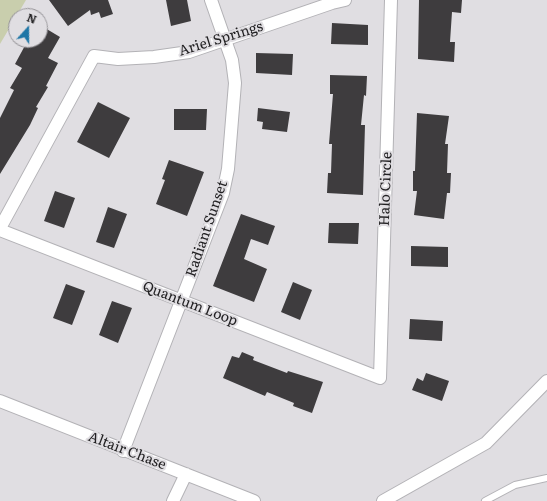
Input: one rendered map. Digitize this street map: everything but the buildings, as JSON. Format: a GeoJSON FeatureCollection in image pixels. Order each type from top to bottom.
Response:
{"type":"FeatureCollection","features":[{"type":"Feature","properties":{"kind":"street","name":"Radiant Sunset"},"geometry":{"type":"LineString","coordinates":[[123,451],[182,301],[222,193],[228,169],[235,84],[232,60],[211,0]]}},
{"type":"Feature","properties":{"kind":"street","name":"Ariel Springs"},"geometry":{"type":"LineString","coordinates":[[0,229],[94,56],[118,59],[154,57],[189,52],[332,3],[345,0]]}},
{"type":"Feature","properties":{"kind":"street","name":"Halo Circle"},"geometry":{"type":"LineString","coordinates":[[380,378],[391,0]]}},
{"type":"Feature","properties":{"kind":"street","name":"Quantum Loop"},"geometry":{"type":"LineString","coordinates":[[0,229],[380,378]]}},
{"type":"Feature","properties":{"kind":"street"},"geometry":{"type":"LineString","coordinates":[[383,501],[486,443],[547,381]]}},
{"type":"Feature","properties":{"kind":"street","name":"Altair Chase"},"geometry":{"type":"LineString","coordinates":[[0,401],[123,451],[254,501]]}},
{"type":"Feature","properties":{"kind":"street"},"geometry":{"type":"LineString","coordinates":[[173,501],[186,474]]}},
{"type":"Feature","properties":{"kind":"lane"},"geometry":{"type":"LineString","coordinates":[[484,501],[515,485],[547,478]]}},
{"type":"Feature","properties":{"kind":"green space"},"geometry":{"type":"Polygon","coordinates":[[[0,0],[26,0],[21,8],[8,8],[8,30],[0,44],[0,0]]]}}]}
